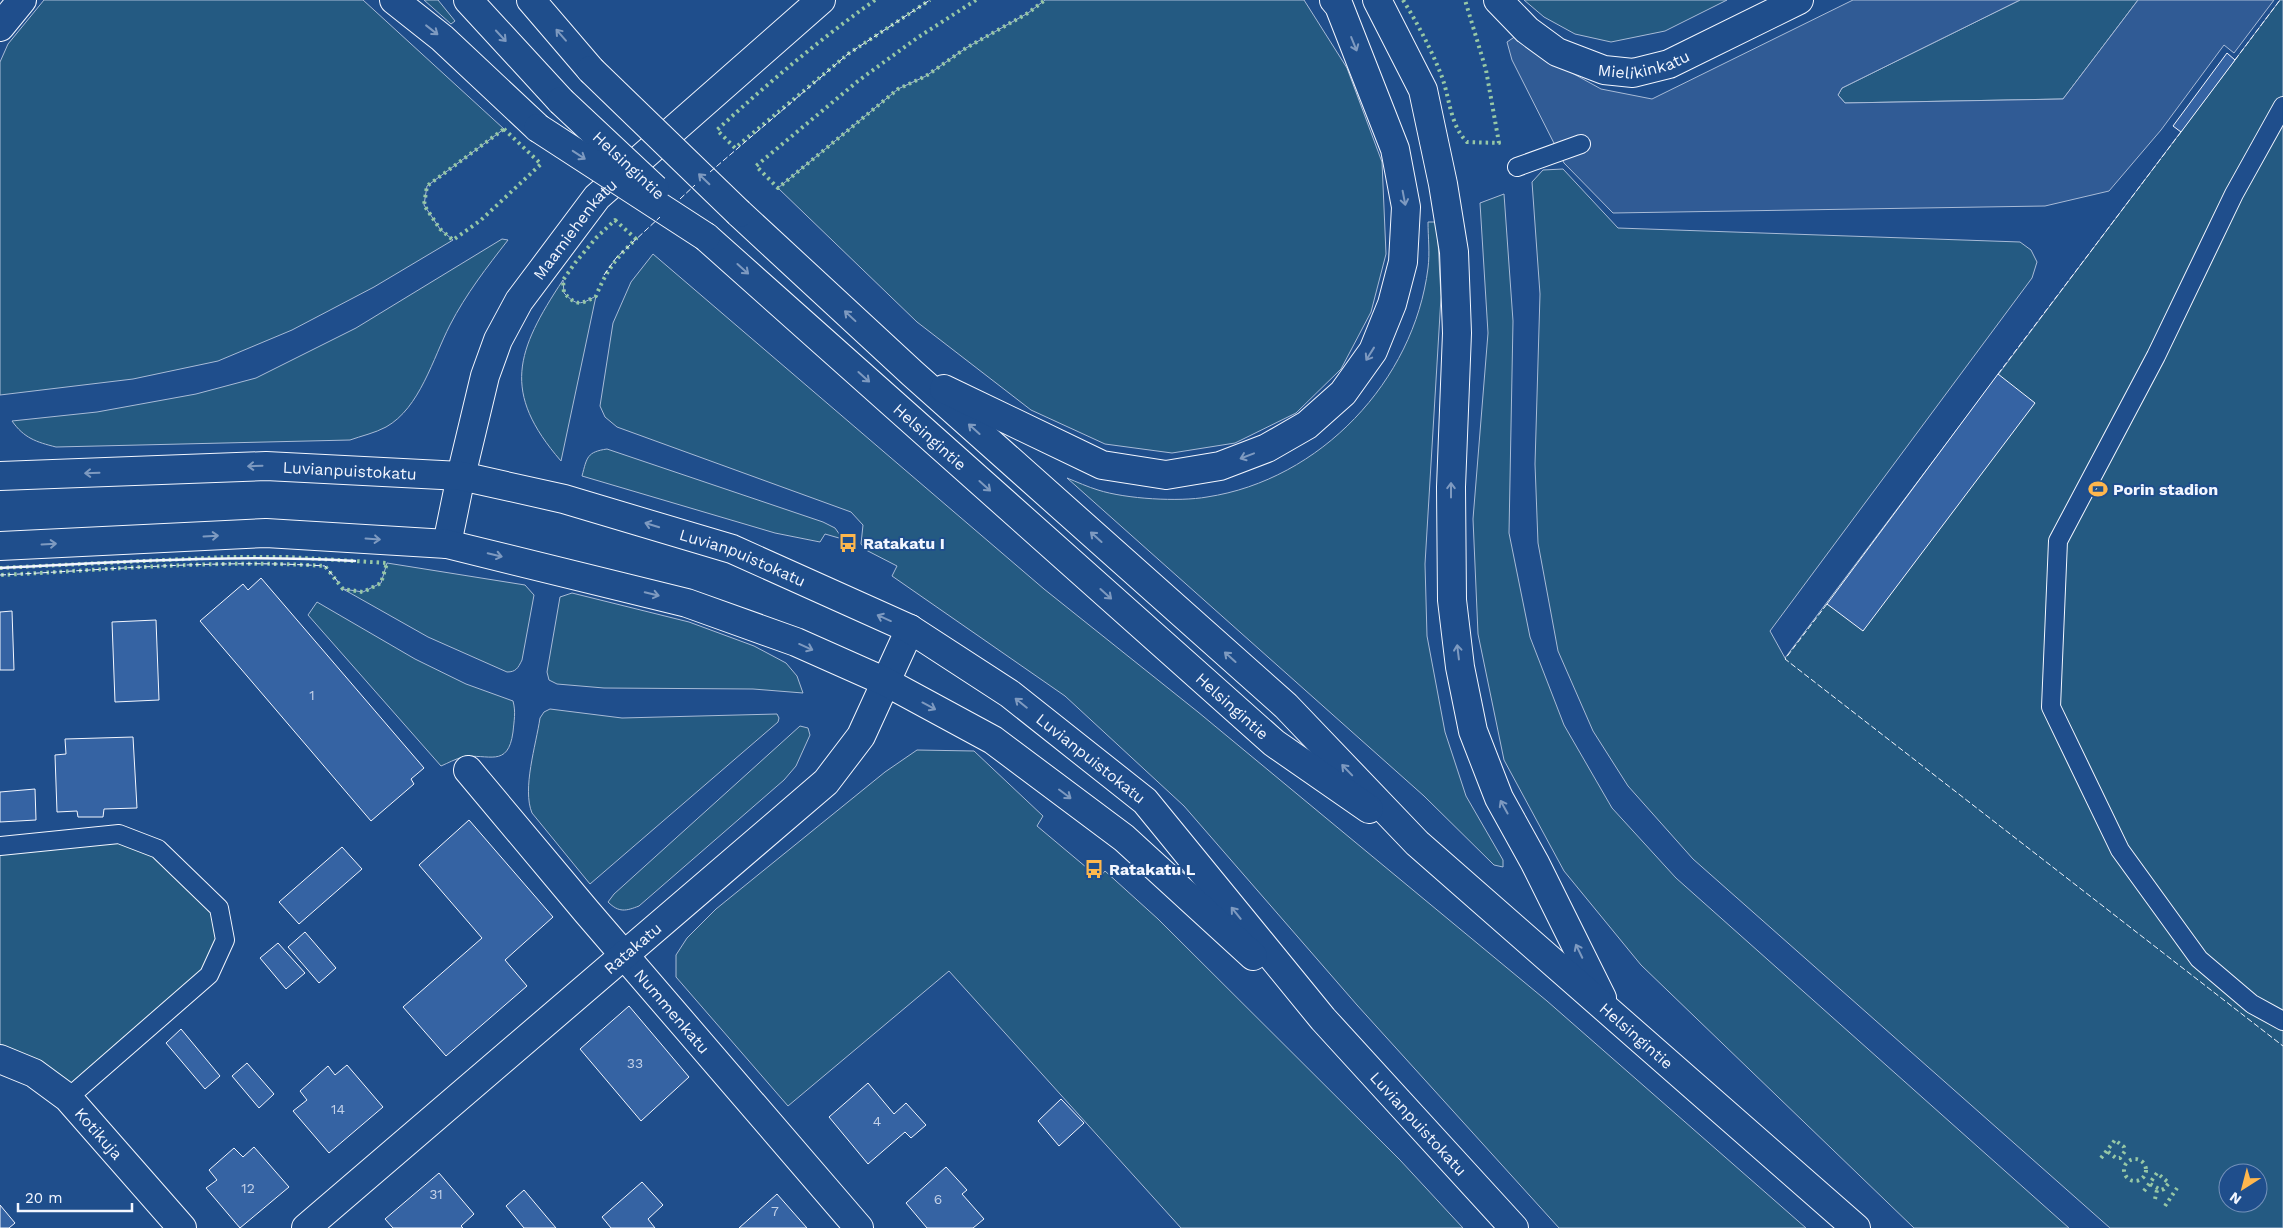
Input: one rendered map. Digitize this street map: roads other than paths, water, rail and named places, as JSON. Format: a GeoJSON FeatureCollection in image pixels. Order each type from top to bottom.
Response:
{"type":"FeatureCollection","features":[{"type":"Feature","properties":{"kind":"main road"},"geometry":{"type":"LineString","coordinates":[[0,27],[22,0]]}},
{"type":"Feature","properties":{"kind":"main road"},"geometry":{"type":"LineString","coordinates":[[394,0],[442,38],[538,128],[706,236]]}},
{"type":"Feature","properties":{"kind":"main road","name":"Helsingintie"},"geometry":{"type":"LineString","coordinates":[[468,0],[561,101],[706,236],[1274,743],[1417,843]]}},
{"type":"Feature","properties":{"kind":"main road","name":"Helsingintie"},"geometry":{"type":"LineString","coordinates":[[531,0],[591,70],[739,213],[912,373],[1286,706],[1417,843],[1856,1228]]}},
{"type":"Feature","properties":{"kind":"main road","name":"Maamiehenkatu"},"geometry":{"type":"LineString","coordinates":[[447,544],[460,476],[486,376],[498,340],[519,301],[597,197],[821,0]]}},
{"type":"Feature","properties":{"kind":"main road"},"geometry":{"type":"LineString","coordinates":[[912,373],[1102,465],[1166,476],[1220,466],[1267,448],[1307,425],[1343,393],[1372,351],[1392,304],[1403,262],[1406,207],[1395,150],[1375,94],[1339,6],[1334,0]]}},
{"type":"Feature","properties":{"kind":"main road"},"geometry":{"type":"LineString","coordinates":[[1376,0],[1423,90],[1444,184],[1454,252],[1458,332],[1451,487],[1452,600],[1460,667],[1473,731],[1498,798],[1535,862],[1608,1011]]}},
{"type":"Feature","properties":{"kind":"main road","name":"Mielikinkatu"},"geometry":{"type":"LineString","coordinates":[[1498,0],[1527,30],[1558,52],[1604,70],[1633,74],[1669,64],[1799,0]]}},
{"type":"Feature","properties":{"kind":"main road","name":"Luvianpuistokatu"},"geometry":{"type":"LineString","coordinates":[[0,476],[266,466],[460,476],[564,499],[732,549],[910,630],[1010,694],[1145,801],[1323,1019],[1514,1228]]}},
{"type":"Feature","properties":{"kind":"main road","name":"Luvianpuistokatu"},"geometry":{"type":"LineString","coordinates":[[0,546],[266,533],[447,544],[687,603],[796,642],[886,682],[993,740],[1124,838],[1323,1019]]}},
{"type":"Feature","properties":{"kind":"main road","name":"Ratakatu"},"geometry":{"type":"LineString","coordinates":[[306,1228],[826,782],[861,736],[910,630]]}},
{"type":"Feature","properties":{"kind":"main road","name":"Nummenkatu"},"geometry":{"type":"LineString","coordinates":[[468,770],[587,912],[859,1228]]}},
{"type":"Feature","properties":{"kind":"main road","name":"Kotikuja"},"geometry":{"type":"LineString","coordinates":[[0,1059],[34,1073],[68,1098],[182,1228]]}},
{"type":"Feature","properties":{"kind":"lane"},"geometry":{"type":"LineString","coordinates":[[2283,106],[2234,194],[2156,356],[2058,541],[2051,707],[2120,850],[2199,959],[2252,1004],[2283,1021]]}},
{"type":"Feature","properties":{"kind":"lane"},"geometry":{"type":"LineString","coordinates":[[1517,167],[1581,144]]}},
{"type":"Feature","properties":{"kind":"lane"},"geometry":{"type":"LineString","coordinates":[[0,846],[119,834],[158,849],[219,908],[225,940],[209,975],[68,1098]]}},
{"type":"Feature","properties":{"kind":"place","name":"Porin stadion"},"geometry":{"type":"Point","coordinates":[2098,489]}},
{"type":"Feature","properties":{"kind":"place","name":"Ratakatu I"},"geometry":{"type":"Point","coordinates":[848,543]}},
{"type":"Feature","properties":{"kind":"place","name":"Ratakatu L"},"geometry":{"type":"Point","coordinates":[1094,869]}}]}
